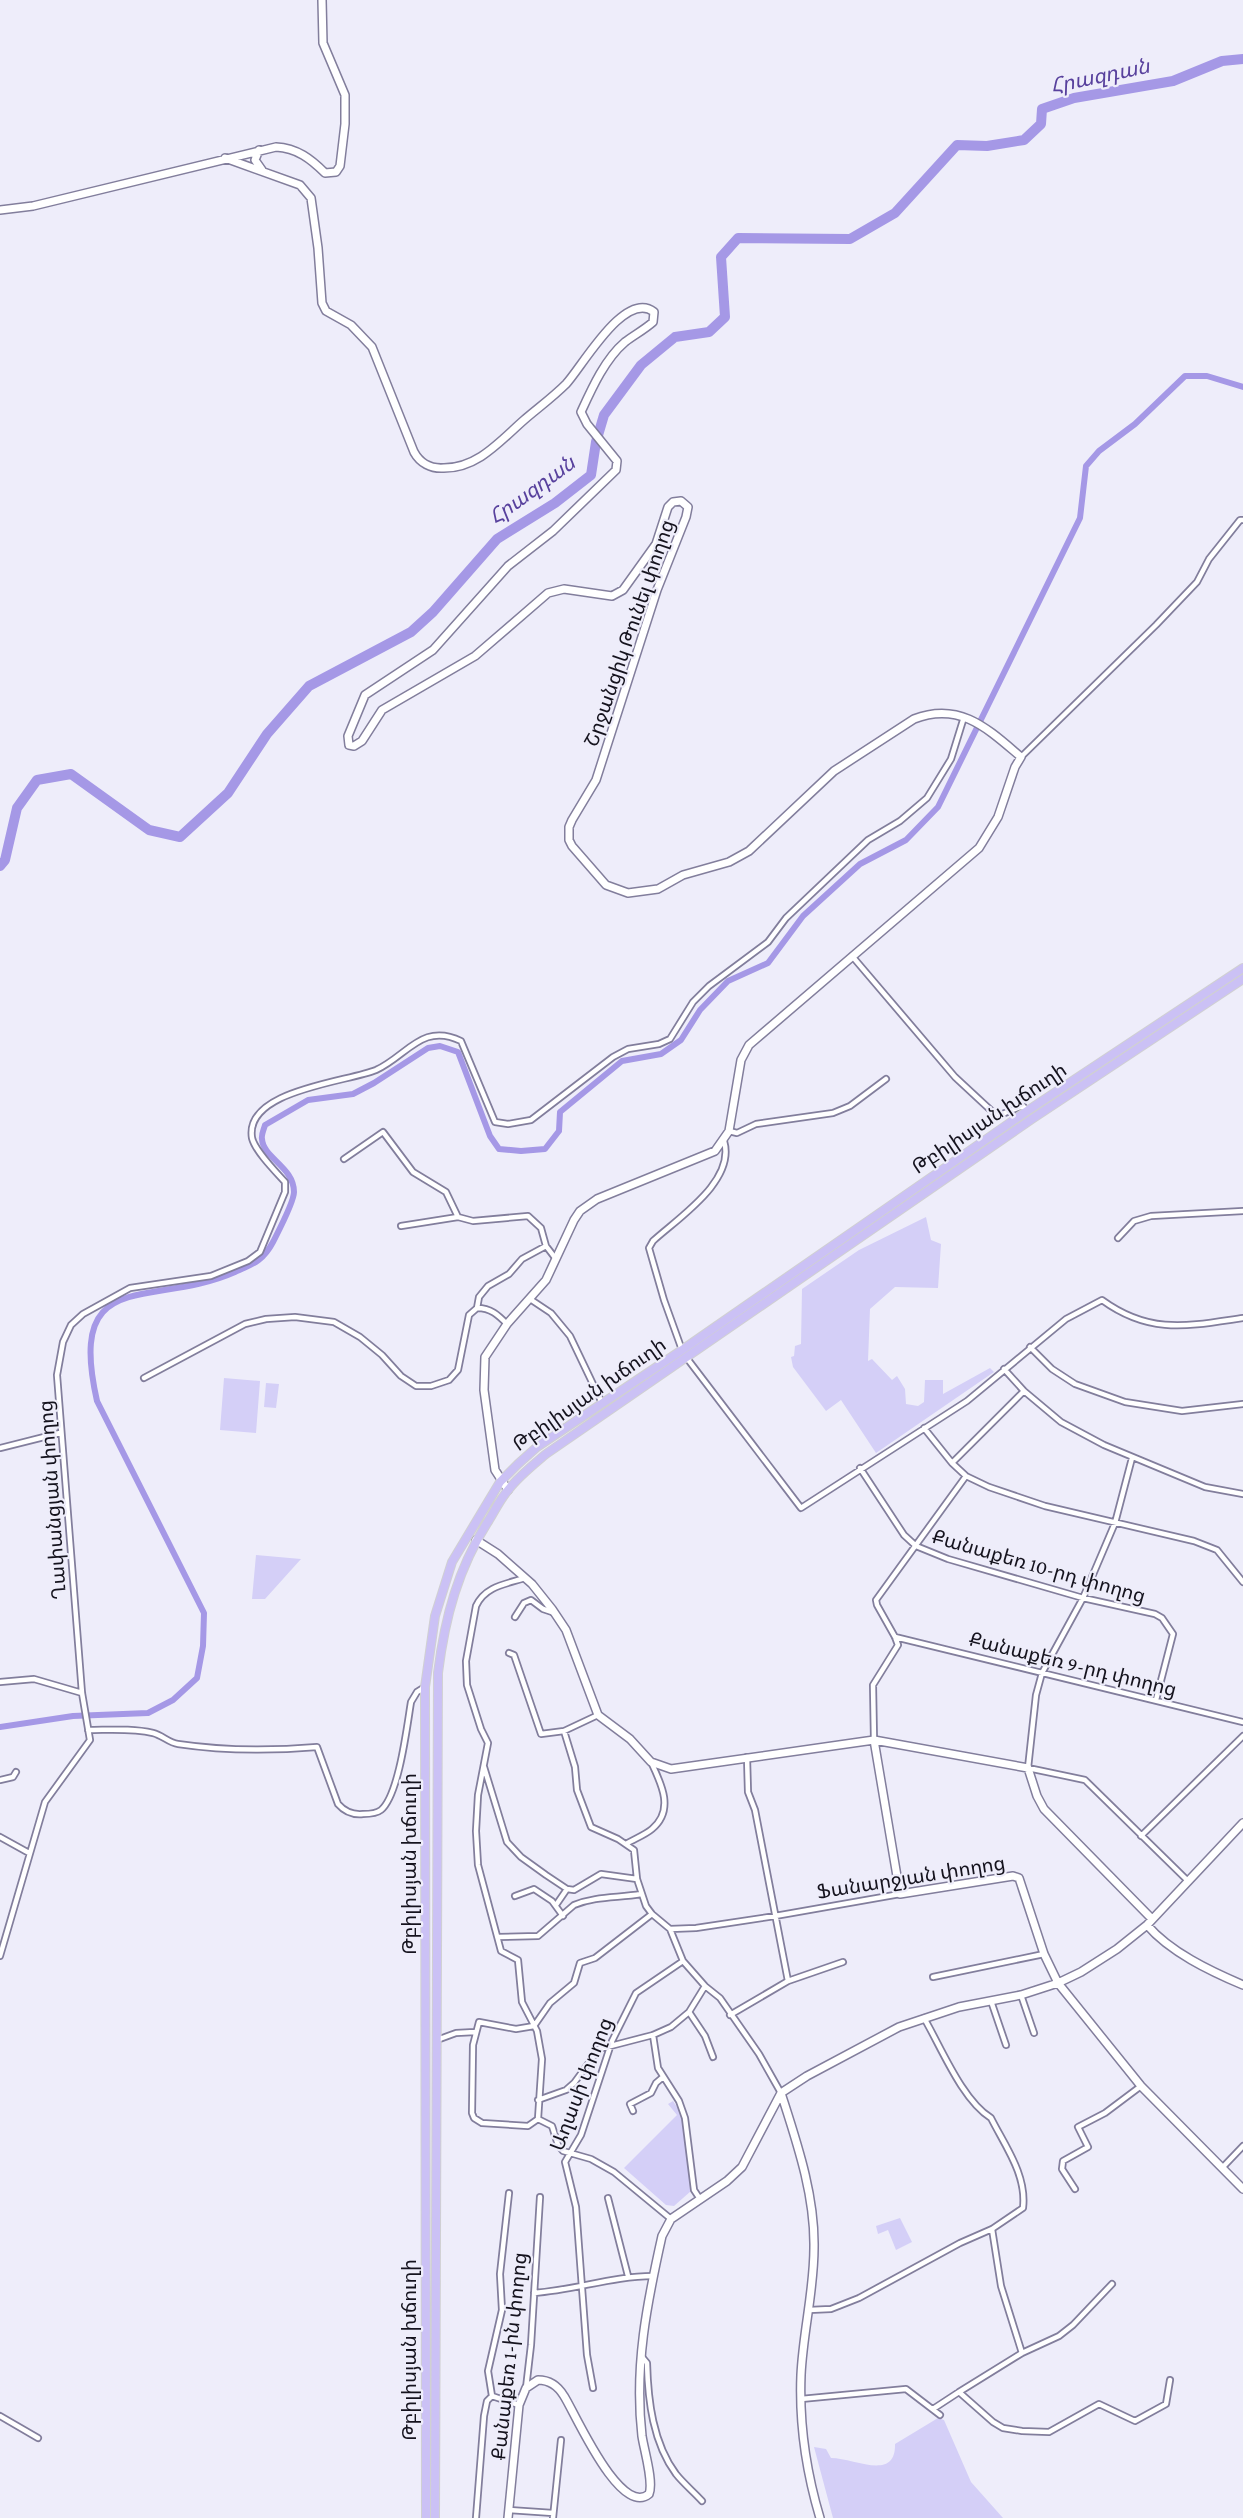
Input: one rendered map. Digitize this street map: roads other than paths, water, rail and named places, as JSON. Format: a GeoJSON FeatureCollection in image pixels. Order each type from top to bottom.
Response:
{"type":"FeatureCollection","features":[{"type":"Feature","properties":{"kind":"main road","name":"Թբիլիսյան խճուղի"},"geometry":{"type":"LineString","coordinates":[[426,2518],[430,2506],[430,2064],[426,1950],[425,1687],[430,1646],[442,1590],[452,1562],[467,1534],[501,1482],[537,1448],[1027,1111],[1243,968]]}},
{"type":"Feature","properties":{"kind":"main road","name":"Թբիլիսյան խճուղի"},"geometry":{"type":"LineString","coordinates":[[430,2064],[435,2042],[438,1673],[446,1617],[462,1568],[476,1540],[508,1490],[546,1454],[1032,1119],[1243,979]]}},
{"type":"Feature","properties":{"kind":"main road"},"geometry":{"type":"LineString","coordinates":[[426,1950],[435,1950]]}},
{"type":"Feature","properties":{"kind":"main road","name":"Թբիլիսյան խճուղի"},"geometry":{"type":"LineString","coordinates":[[430,2506],[435,2518]]}},
{"type":"Feature","properties":{"kind":"street"},"geometry":{"type":"LineString","coordinates":[[0,210],[33,206],[276,147],[287,147],[313,161],[325,173],[338,170],[345,124],[345,95],[323,43],[322,0]]}},
{"type":"Feature","properties":{"kind":"street"},"geometry":{"type":"LineString","coordinates":[[259,150],[255,160],[262,170]]}},
{"type":"Feature","properties":{"kind":"street"},"geometry":{"type":"LineString","coordinates":[[225,158],[262,170]]}},
{"type":"Feature","properties":{"kind":"street","name":"Շրջանցիկ Թունել փողոց"},"geometry":{"type":"LineString","coordinates":[[262,170],[300,185],[311,198],[322,303],[326,311],[351,325],[372,347],[418,460],[437,468],[455,468],[469,464],[485,454],[567,383],[615,322],[642,307],[654,312],[652,322],[623,344],[592,387],[581,412],[587,424],[617,461],[616,470],[553,531],[508,566],[433,650],[365,695],[348,736],[349,745],[354,746],[362,741],[382,710],[475,656],[548,592],[564,590],[612,596],[623,590],[656,544],[668,507],[677,501],[685,503],[688,507],[686,517],[657,590],[596,780],[569,827],[572,846],[606,885],[617,891],[642,893],[658,889],[692,871],[729,862],[749,851],[834,771],[914,719],[944,714],[968,718],[986,727],[1021,757]]}},
{"type":"Feature","properties":{"kind":"street"},"geometry":{"type":"LineString","coordinates":[[508,1490],[495,1470],[484,1390],[484,1369],[489,1348],[546,1280],[574,1220],[589,1204],[715,1151],[724,1142],[729,1131],[741,1060],[749,1045],[979,848],[998,818],[1015,767],[1021,757],[1197,582],[1209,559],[1240,520],[1243,520]]}},
{"type":"Feature","properties":{"kind":"street","name":"Ղափանցյան փողոց"},"geometry":{"type":"LineString","coordinates":[[87,1727],[82,1694],[60,1433],[58,1367],[63,1342],[71,1325],[92,1308],[130,1288],[211,1276],[248,1261],[260,1252],[285,1192],[285,1182],[262,1156],[252,1139],[253,1122],[259,1112],[295,1092],[309,1086],[375,1070],[425,1037],[451,1036],[462,1041],[495,1122],[508,1124],[531,1120],[628,1048],[659,1044],[670,1039],[693,1002],[710,986],[768,942],[786,918],[868,840],[900,821],[927,798],[951,759],[968,718]]}},
{"type":"Feature","properties":{"kind":"street"},"geometry":{"type":"LineString","coordinates":[[852,956],[955,1077],[997,1116],[1023,1106],[1027,1111]]}},
{"type":"Feature","properties":{"kind":"street"},"geometry":{"type":"LineString","coordinates":[[729,1131],[737,1133],[756,1124],[833,1113],[850,1106],[886,1079]]}},
{"type":"Feature","properties":{"kind":"street"},"geometry":{"type":"LineString","coordinates":[[344,1158],[383,1132],[413,1173],[446,1192],[458,1216]]}},
{"type":"Feature","properties":{"kind":"street"},"geometry":{"type":"LineString","coordinates":[[724,1142],[727,1152],[714,1184],[697,1203],[652,1241],[649,1248],[682,1350],[801,1508],[967,1401],[1066,1319],[1102,1300],[1119,1312],[1140,1321],[1161,1326],[1187,1326],[1243,1318]]}},
{"type":"Feature","properties":{"kind":"street"},"geometry":{"type":"LineString","coordinates":[[1118,1238],[1134,1221],[1151,1216],[1243,1211]]}},
{"type":"Feature","properties":{"kind":"street"},"geometry":{"type":"LineString","coordinates":[[400,1226],[458,1216],[473,1221],[528,1216],[541,1228],[546,1246],[556,1259]]}},
{"type":"Feature","properties":{"kind":"street"},"geometry":{"type":"LineString","coordinates":[[144,1378],[245,1324],[266,1319],[294,1317],[334,1322],[366,1341],[401,1376],[416,1386],[431,1386],[449,1380],[458,1370],[469,1315],[477,1308],[479,1297],[488,1286],[508,1274],[522,1258],[546,1246]]}},
{"type":"Feature","properties":{"kind":"street"},"geometry":{"type":"LineString","coordinates":[[530,1299],[551,1313],[570,1336],[602,1403]]}},
{"type":"Feature","properties":{"kind":"street"},"geometry":{"type":"LineString","coordinates":[[477,1308],[487,1308],[507,1324]]}},
{"type":"Feature","properties":{"kind":"street"},"geometry":{"type":"LineString","coordinates":[[1030,1347],[1052,1369],[1075,1384],[1125,1402],[1182,1411],[1243,1404]]}},
{"type":"Feature","properties":{"kind":"street"},"geometry":{"type":"LineString","coordinates":[[1004,1369],[1024,1391],[1061,1422],[1132,1458],[1205,1487],[1243,1494]]}},
{"type":"Feature","properties":{"kind":"street"},"geometry":{"type":"LineString","coordinates":[[952,1463],[1024,1391]]}},
{"type":"Feature","properties":{"kind":"street"},"geometry":{"type":"LineString","coordinates":[[924,1428],[952,1463],[966,1476],[1045,1506],[1194,1541],[1217,1550],[1243,1582]]}},
{"type":"Feature","properties":{"kind":"street"},"geometry":{"type":"LineString","coordinates":[[0,1448],[60,1433]]}},
{"type":"Feature","properties":{"kind":"street"},"geometry":{"type":"LineString","coordinates":[[1132,1458],[1115,1523],[1083,1598],[1042,1673],[1036,1695],[1028,1768],[1044,1809],[1152,1919]]}},
{"type":"Feature","properties":{"kind":"street","name":"Քանաքեռ 10-րդ փողոց"},"geometry":{"type":"LineString","coordinates":[[860,1468],[904,1535],[916,1546],[948,1559],[1083,1598],[1155,1614],[1168,1625],[1173,1634],[1156,1700]]}},
{"type":"Feature","properties":{"kind":"street"},"geometry":{"type":"LineString","coordinates":[[900,1894],[874,1740],[873,1685],[897,1647],[895,1637],[876,1600],[966,1476]]}},
{"type":"Feature","properties":{"kind":"street"},"geometry":{"type":"LineString","coordinates":[[476,1540],[498,1554],[525,1578],[555,1613],[566,1630],[598,1715],[630,1739],[651,1762],[665,1792],[663,1813],[654,1828],[626,1844]]}},
{"type":"Feature","properties":{"kind":"street"},"geometry":{"type":"LineString","coordinates":[[525,1578],[492,1588],[479,1599],[466,1660],[467,1685],[472,1705],[488,1743],[478,1795],[476,1831],[478,1865],[502,1953],[518,1962],[522,2002],[534,2026],[542,2059],[538,2119]]}},
{"type":"Feature","properties":{"kind":"street"},"geometry":{"type":"LineString","coordinates":[[514,1617],[524,1603],[531,1600],[543,1609],[555,1613]]}},
{"type":"Feature","properties":{"kind":"street","name":"Քանաքեռ 9-րդ փողոց"},"geometry":{"type":"LineString","coordinates":[[895,1637],[1243,1722]]}},
{"type":"Feature","properties":{"kind":"street"},"geometry":{"type":"LineString","coordinates":[[509,1653],[514,1655],[538,1731],[545,1734],[564,1731],[598,1715]]}},
{"type":"Feature","properties":{"kind":"street"},"geometry":{"type":"LineString","coordinates":[[0,1682],[34,1679],[82,1694]]}},
{"type":"Feature","properties":{"kind":"street"},"geometry":{"type":"LineString","coordinates":[[0,1956],[45,1802],[90,1740],[87,1727],[154,1733],[174,1744],[222,1749],[261,1751],[317,1747],[338,1804],[344,1810],[356,1815],[371,1814],[381,1810],[388,1801],[396,1782],[411,1702],[417,1692],[425,1687]]}},
{"type":"Feature","properties":{"kind":"street"},"geometry":{"type":"LineString","coordinates":[[564,1731],[575,1767],[577,1790],[591,1827],[626,1844],[635,1853],[641,1894],[652,1914],[670,1929],[683,1961],[705,1986],[720,1998],[759,2054],[780,2095],[799,2149],[812,2213],[814,2247],[801,2374],[801,2399],[808,2480],[819,2518]]}},
{"type":"Feature","properties":{"kind":"street"},"geometry":{"type":"LineString","coordinates":[[1141,1836],[1243,1736]]}},
{"type":"Feature","properties":{"kind":"street"},"geometry":{"type":"LineString","coordinates":[[651,1762],[671,1769],[874,1740],[1085,1780],[1188,1881]]}},
{"type":"Feature","properties":{"kind":"street"},"geometry":{"type":"LineString","coordinates":[[747,1757],[748,1796],[755,1810],[788,1981]]}},
{"type":"Feature","properties":{"kind":"street"},"geometry":{"type":"LineString","coordinates":[[484,1767],[507,1842],[521,1857],[567,1889],[577,1889],[601,1874],[637,1879]]}},
{"type":"Feature","properties":{"kind":"street"},"geometry":{"type":"LineString","coordinates":[[0,1780],[13,1777],[16,1772]]}},
{"type":"Feature","properties":{"kind":"street"},"geometry":{"type":"LineString","coordinates":[[526,2388],[538,2380],[550,2382],[557,2387],[564,2396],[594,2455],[617,2485],[630,2497],[643,2498],[651,2489],[642,2428],[640,2355],[662,2236],[671,2219],[727,2181],[742,2167],[780,2095],[807,2076],[898,2027],[1058,1983],[1117,1949],[1152,1919],[1243,1823]]}},
{"type":"Feature","properties":{"kind":"street"},"geometry":{"type":"LineString","coordinates":[[0,1837],[29,1854]]}},
{"type":"Feature","properties":{"kind":"street","name":"Ֆանարջյան փողոց"},"geometry":{"type":"LineString","coordinates":[[670,1929],[696,1928],[775,1916],[1013,1876],[1019,1878],[1044,1954],[1058,1983],[1141,2086],[1243,2189]]}},
{"type":"Feature","properties":{"kind":"street"},"geometry":{"type":"LineString","coordinates":[[515,1896],[534,1889],[556,1905],[563,1916]]}},
{"type":"Feature","properties":{"kind":"street"},"geometry":{"type":"LineString","coordinates":[[556,1905],[567,1889]]}},
{"type":"Feature","properties":{"kind":"street"},"geometry":{"type":"LineString","coordinates":[[498,1937],[538,1936],[574,1905],[594,1898],[641,1894]]}},
{"type":"Feature","properties":{"kind":"street"},"geometry":{"type":"LineString","coordinates":[[538,2119],[528,2126],[482,2123],[474,2118],[472,2102],[475,2032],[479,2022],[516,2029],[534,2026],[550,2003],[574,1983],[580,1963],[595,1958],[652,1914]]}},
{"type":"Feature","properties":{"kind":"street"},"geometry":{"type":"LineString","coordinates":[[1146,1925],[1196,1962],[1243,1985]]}},
{"type":"Feature","properties":{"kind":"street"},"geometry":{"type":"LineString","coordinates":[[933,1977],[1044,1954]]}},
{"type":"Feature","properties":{"kind":"street","name":"Աղասի փողոց"},"geometry":{"type":"LineString","coordinates":[[593,2388],[587,2355],[584,2288],[576,2206],[565,2162],[568,2154],[575,2149],[581,2135],[610,2047],[636,1992],[683,1961]]}},
{"type":"Feature","properties":{"kind":"street"},"geometry":{"type":"LineString","coordinates":[[730,2015],[788,1981],[843,1962]]}},
{"type":"Feature","properties":{"kind":"street"},"geometry":{"type":"LineString","coordinates":[[538,2100],[566,2090],[574,2084],[597,2050],[654,2035],[671,2027],[689,2013],[705,1986]]}},
{"type":"Feature","properties":{"kind":"street"},"geometry":{"type":"LineString","coordinates":[[1021,1995],[1034,2033]]}},
{"type":"Feature","properties":{"kind":"street"},"geometry":{"type":"LineString","coordinates":[[991,2001],[1006,2045]]}},
{"type":"Feature","properties":{"kind":"street"},"geometry":{"type":"LineString","coordinates":[[689,2013],[705,2036],[713,2057]]}},
{"type":"Feature","properties":{"kind":"street"},"geometry":{"type":"LineString","coordinates":[[809,2310],[831,2308],[859,2298],[960,2243],[992,2229],[1023,2208],[1021,2182],[1017,2169],[991,2118],[983,2113],[955,2075],[924,2018]]}},
{"type":"Feature","properties":{"kind":"street"},"geometry":{"type":"LineString","coordinates":[[435,2042],[456,2033],[475,2032]]}},
{"type":"Feature","properties":{"kind":"street"},"geometry":{"type":"LineString","coordinates":[[654,2035],[656,2061],[663,2077],[679,2101],[685,2118],[694,2190],[700,2199]]}},
{"type":"Feature","properties":{"kind":"street"},"geometry":{"type":"LineString","coordinates":[[633,2111],[630,2104],[651,2093],[656,2083],[663,2077]]}},
{"type":"Feature","properties":{"kind":"street"},"geometry":{"type":"LineString","coordinates":[[1075,2189],[1062,2169],[1063,2161],[1088,2147],[1078,2127],[1105,2113],[1141,2086]]}},
{"type":"Feature","properties":{"kind":"street"},"geometry":{"type":"LineString","coordinates":[[780,2095],[796,2149],[810,2215],[812,2248],[810,2289],[798,2374],[801,2440],[806,2480],[819,2518]]}},
{"type":"Feature","properties":{"kind":"street"},"geometry":{"type":"LineString","coordinates":[[538,2119],[550,2124],[558,2145],[568,2154],[591,2159],[614,2172],[671,2219]]}},
{"type":"Feature","properties":{"kind":"street"},"geometry":{"type":"LineString","coordinates":[[1222,2168],[1243,2146]]}},
{"type":"Feature","properties":{"kind":"street"},"geometry":{"type":"LineString","coordinates":[[476,2518],[484,2416],[487,2402],[492,2396],[488,2371],[502,2310],[501,2274],[509,2193]]}},
{"type":"Feature","properties":{"kind":"street","name":"Քանաքեռ 1-ին փողոց"},"geometry":{"type":"LineString","coordinates":[[509,2514],[519,2405],[526,2388],[540,2197]]}},
{"type":"Feature","properties":{"kind":"street"},"geometry":{"type":"LineString","coordinates":[[608,2198],[628,2276]]}},
{"type":"Feature","properties":{"kind":"street"},"geometry":{"type":"LineString","coordinates":[[992,2229],[1001,2286],[1022,2353]]}},
{"type":"Feature","properties":{"kind":"street"},"geometry":{"type":"LineString","coordinates":[[534,2293],[584,2288],[628,2276],[653,2276]]}},
{"type":"Feature","properties":{"kind":"street"},"geometry":{"type":"LineString","coordinates":[[933,2409],[1022,2353],[1066,2331],[1112,2284]]}},
{"type":"Feature","properties":{"kind":"street"},"geometry":{"type":"LineString","coordinates":[[640,2355],[647,2363],[654,2426],[662,2448],[676,2473],[702,2501]]}},
{"type":"Feature","properties":{"kind":"street"},"geometry":{"type":"LineString","coordinates":[[959,2392],[983,2415],[1003,2428],[1049,2432],[1099,2404],[1135,2421],[1166,2404],[1170,2380]]}},
{"type":"Feature","properties":{"kind":"street"},"geometry":{"type":"LineString","coordinates":[[801,2399],[864,2394],[900,2388],[911,2392],[940,2415]]}},
{"type":"Feature","properties":{"kind":"street"},"geometry":{"type":"LineString","coordinates":[[492,2396],[519,2405]]}},
{"type":"Feature","properties":{"kind":"street"},"geometry":{"type":"LineString","coordinates":[[0,2416],[38,2438]]}},
{"type":"Feature","properties":{"kind":"street"},"geometry":{"type":"LineString","coordinates":[[509,2514],[553,2516],[561,2440]]}},
{"type":"Feature","properties":{"kind":"waterway","name":"Հրազդան"},"geometry":{"type":"LineString","coordinates":[[0,866],[5,860],[17,808],[37,780],[71,774],[149,830],[180,837],[228,793],[267,734],[309,686],[411,632],[433,612],[497,539],[555,503],[591,475],[596,442],[604,415],[641,365],[675,337],[709,332],[725,317],[721,257],[738,238],[850,239],[895,213],[957,145],[987,146],[1024,140],[1041,124],[1042,109],[1074,98],[1173,81],[1222,61],[1243,59]]}},
{"type":"Feature","properties":{"kind":"waterway"},"geometry":{"type":"LineString","coordinates":[[0,1727],[73,1716],[148,1713],[173,1700],[197,1678],[203,1646],[204,1613],[97,1401],[91,1358],[94,1328],[105,1310],[123,1299],[204,1283],[247,1267],[265,1254],[285,1217],[294,1192],[289,1176],[264,1146],[262,1136],[265,1125],[308,1100],[353,1094],[428,1048],[440,1046],[458,1052],[490,1136],[499,1149],[521,1151],[545,1149],[559,1131],[560,1112],[622,1061],[661,1054],[681,1040],[700,1010],[728,981],[768,963],[803,916],[860,864],[906,840],[938,807],[1080,518],[1086,466],[1099,451],[1135,424],[1185,376],[1207,376],[1243,387]]}}]}
